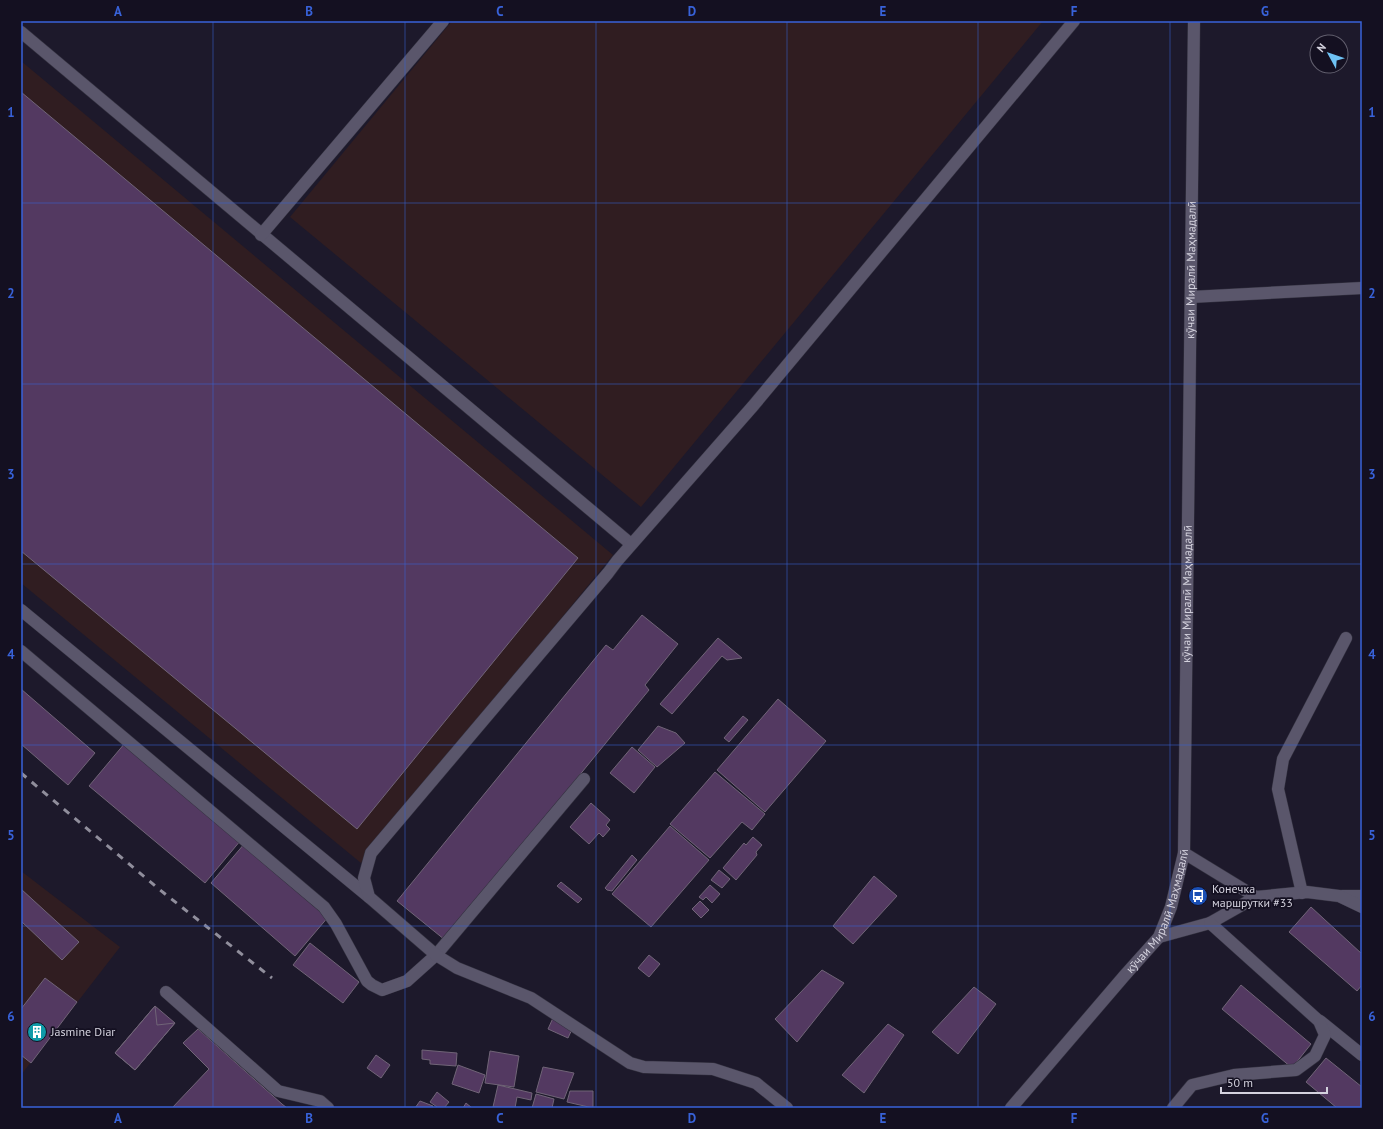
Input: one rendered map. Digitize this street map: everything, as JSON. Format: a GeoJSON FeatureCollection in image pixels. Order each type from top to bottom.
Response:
{"type":"FeatureCollection","features":[{"type":"Feature","properties":{"kind":"street"},"geometry":{"type":"LineString","coordinates":[[261,235],[443,21]]}},
{"type":"Feature","properties":{"kind":"street"},"geometry":{"type":"LineString","coordinates":[[369,897],[364,878],[371,853],[631,544],[753,406],[1074,21]]}},
{"type":"Feature","properties":{"kind":"street","name":"кӯчаи Миралӣ Маҳмадалӣ"},"geometry":{"type":"LineString","coordinates":[[1011,1108],[1159,937],[1171,907],[1184,853],[1194,21]]}},
{"type":"Feature","properties":{"kind":"street"},"geometry":{"type":"LineString","coordinates":[[21,32],[631,544]]}},
{"type":"Feature","properties":{"kind":"street"},"geometry":{"type":"LineString","coordinates":[[1191,297],[1362,288]]}},
{"type":"Feature","properties":{"kind":"street"},"geometry":{"type":"LineString","coordinates":[[21,610],[369,897],[436,955],[456,968],[531,998],[630,1063],[644,1067],[713,1069],[756,1083],[787,1108]]}},
{"type":"Feature","properties":{"kind":"street"},"geometry":{"type":"LineString","coordinates":[[1302,893],[1278,789],[1283,759],[1346,638]]}},
{"type":"Feature","properties":{"kind":"street"},"geometry":{"type":"LineString","coordinates":[[21,651],[324,907],[336,924],[368,980],[372,985],[382,990],[407,981],[436,955],[584,779]]}},
{"type":"Feature","properties":{"kind":"street"},"geometry":{"type":"LineString","coordinates":[[1184,853],[1256,897]]}},
{"type":"Feature","properties":{"kind":"street"},"geometry":{"type":"LineString","coordinates":[[1159,937],[1210,923],[1256,897],[1307,892],[1339,896],[1362,896]]}},
{"type":"Feature","properties":{"kind":"street"},"geometry":{"type":"LineString","coordinates":[[1339,896],[1362,907]]}},
{"type":"Feature","properties":{"kind":"street"},"geometry":{"type":"LineString","coordinates":[[1210,923],[1319,1021],[1362,1055]]}},
{"type":"Feature","properties":{"kind":"street"},"geometry":{"type":"LineString","coordinates":[[166,992],[278,1091],[320,1101],[328,1108]]}},
{"type":"Feature","properties":{"kind":"street"},"geometry":{"type":"LineString","coordinates":[[1173,1108],[1192,1085],[1234,1075],[1296,1070],[1315,1056],[1325,1035],[1319,1021]]}},
{"type":"Feature","properties":{"kind":"shaded area"},"geometry":{"type":"Polygon","coordinates":[[[452,21],[1043,21],[641,507],[290,217],[452,21]]]}},
{"type":"Feature","properties":{"kind":"shaded area"},"geometry":{"type":"Polygon","coordinates":[[[21,61],[613,555],[361,863],[21,583],[21,61]]]}},
{"type":"Feature","properties":{"kind":"shaded area"},"geometry":{"type":"Polygon","coordinates":[[[21,871],[120,947],[21,1075],[21,871]]]}},
{"type":"Feature","properties":{"kind":"building"},"geometry":{"type":"Polygon","coordinates":[[[21,92],[578,558],[357,829],[21,551],[21,92]]]}},
{"type":"Feature","properties":{"kind":"building"},"geometry":{"type":"Polygon","coordinates":[[[642,615],[678,644],[645,685],[649,690],[445,940],[397,901],[606,645],[613,650],[642,615]]]}},
{"type":"Feature","properties":{"kind":"building"},"geometry":{"type":"Polygon","coordinates":[[[718,638],[742,658],[727,660],[722,656],[672,714],[660,704],[718,638]]]}},
{"type":"Feature","properties":{"kind":"building"},"geometry":{"type":"Polygon","coordinates":[[[21,689],[95,753],[68,785],[21,744],[21,689]]]}},
{"type":"Feature","properties":{"kind":"building"},"geometry":{"type":"Polygon","coordinates":[[[778,699],[826,741],[765,812],[717,770],[778,699]]]}},
{"type":"Feature","properties":{"kind":"building"},"geometry":{"type":"Polygon","coordinates":[[[743,716],[748,720],[729,742],[724,738],[743,716]]]}},
{"type":"Feature","properties":{"kind":"building"},"geometry":{"type":"Polygon","coordinates":[[[658,726],[676,733],[685,743],[657,767],[638,750],[658,726]]]}},
{"type":"Feature","properties":{"kind":"building"},"geometry":{"type":"Polygon","coordinates":[[[125,743],[241,840],[205,883],[89,786],[125,743]]]}},
{"type":"Feature","properties":{"kind":"building"},"geometry":{"type":"Polygon","coordinates":[[[632,747],[655,767],[634,793],[610,773],[632,747]]]}},
{"type":"Feature","properties":{"kind":"building"},"geometry":{"type":"Polygon","coordinates":[[[715,772],[765,814],[752,830],[742,822],[710,858],[670,824],[715,772]]]}},
{"type":"Feature","properties":{"kind":"building"},"geometry":{"type":"Polygon","coordinates":[[[591,803],[610,820],[606,825],[610,829],[603,837],[599,833],[589,844],[570,827],[591,803]]]}},
{"type":"Feature","properties":{"kind":"building"},"geometry":{"type":"Polygon","coordinates":[[[670,826],[709,860],[651,927],[612,894],[670,826]]]}},
{"type":"Feature","properties":{"kind":"building"},"geometry":{"type":"Polygon","coordinates":[[[753,837],[762,845],[756,852],[757,855],[736,880],[723,868],[744,843],[746,845],[753,837]]]}},
{"type":"Feature","properties":{"kind":"building"},"geometry":{"type":"Polygon","coordinates":[[[245,843],[329,916],[295,956],[211,883],[245,843]]]}},
{"type":"Feature","properties":{"kind":"building"},"geometry":{"type":"Polygon","coordinates":[[[632,855],[637,860],[612,891],[607,890],[605,888],[632,855]]]}},
{"type":"Feature","properties":{"kind":"building"},"geometry":{"type":"Polygon","coordinates":[[[719,870],[730,879],[722,888],[711,880],[719,870]]]}},
{"type":"Feature","properties":{"kind":"building"},"geometry":{"type":"Polygon","coordinates":[[[874,876],[897,896],[853,944],[833,926],[874,876]]]}},
{"type":"Feature","properties":{"kind":"building"},"geometry":{"type":"Polygon","coordinates":[[[561,882],[582,899],[578,903],[557,886],[561,882]]]}},
{"type":"Feature","properties":{"kind":"building"},"geometry":{"type":"Polygon","coordinates":[[[710,885],[720,894],[712,903],[706,897],[703,900],[699,897],[710,885]]]}},
{"type":"Feature","properties":{"kind":"building"},"geometry":{"type":"Polygon","coordinates":[[[21,889],[79,942],[62,960],[21,921],[21,889]]]}},
{"type":"Feature","properties":{"kind":"building"},"geometry":{"type":"Polygon","coordinates":[[[700,901],[709,910],[701,918],[692,909],[700,901]]]}},
{"type":"Feature","properties":{"kind":"building"},"geometry":{"type":"Polygon","coordinates":[[[1311,907],[1362,954],[1362,985],[1357,991],[1289,932],[1311,907]]]}},
{"type":"Feature","properties":{"kind":"building"},"geometry":{"type":"Polygon","coordinates":[[[310,943],[359,982],[343,1003],[293,965],[310,943]]]}},
{"type":"Feature","properties":{"kind":"building"},"geometry":{"type":"Polygon","coordinates":[[[649,955],[660,964],[649,977],[638,968],[649,955]]]}},
{"type":"Feature","properties":{"kind":"building"},"geometry":{"type":"Polygon","coordinates":[[[822,970],[844,983],[797,1042],[775,1019],[822,970]]]}},
{"type":"Feature","properties":{"kind":"building","name":"Jasmine Diar"},"geometry":{"type":"Polygon","coordinates":[[[45,978],[77,1002],[31,1063],[21,1055],[21,1009],[45,978]]]}},
{"type":"Feature","properties":{"kind":"building"},"geometry":{"type":"Polygon","coordinates":[[[1241,985],[1311,1044],[1292,1068],[1222,1009],[1241,985]]]}},
{"type":"Feature","properties":{"kind":"building"},"geometry":{"type":"Polygon","coordinates":[[[974,987],[996,1004],[958,1054],[932,1032],[974,987]]]}},
{"type":"Feature","properties":{"kind":"building"},"geometry":{"type":"Polygon","coordinates":[[[155,1006],[175,1023],[135,1070],[115,1053],[155,1006]]]}},
{"type":"Feature","properties":{"kind":"building"},"geometry":{"type":"Polygon","coordinates":[[[155,1006],[157,1025],[175,1023],[135,1070],[115,1053],[155,1006]]]}},
{"type":"Feature","properties":{"kind":"building"},"geometry":{"type":"Polygon","coordinates":[[[553,1018],[573,1027],[568,1038],[548,1029],[553,1018]]]}},
{"type":"Feature","properties":{"kind":"building"},"geometry":{"type":"Polygon","coordinates":[[[888,1024],[904,1035],[864,1093],[842,1075],[888,1024]]]}},
{"type":"Feature","properties":{"kind":"building"},"geometry":{"type":"Polygon","coordinates":[[[198,1029],[287,1108],[172,1108],[209,1069],[183,1043],[198,1029]]]}},
{"type":"Feature","properties":{"kind":"building"},"geometry":{"type":"Polygon","coordinates":[[[422,1050],[457,1053],[456,1066],[430,1064],[430,1060],[422,1059],[422,1050]]]}},
{"type":"Feature","properties":{"kind":"building"},"geometry":{"type":"Polygon","coordinates":[[[490,1051],[519,1056],[514,1087],[485,1083],[490,1051]]]}},
{"type":"Feature","properties":{"kind":"building"},"geometry":{"type":"Polygon","coordinates":[[[376,1055],[390,1065],[381,1078],[367,1068],[376,1055]]]}},
{"type":"Feature","properties":{"kind":"building"},"geometry":{"type":"Polygon","coordinates":[[[1326,1058],[1362,1087],[1362,1108],[1337,1108],[1306,1082],[1326,1058]]]}},
{"type":"Feature","properties":{"kind":"building"},"geometry":{"type":"Polygon","coordinates":[[[458,1065],[485,1075],[479,1093],[452,1084],[458,1065]]]}},
{"type":"Feature","properties":{"kind":"building"},"geometry":{"type":"Polygon","coordinates":[[[543,1067],[574,1073],[564,1099],[536,1092],[543,1067]]]}},
{"type":"Feature","properties":{"kind":"building"},"geometry":{"type":"Polygon","coordinates":[[[498,1085],[532,1093],[531,1100],[517,1097],[515,1108],[493,1107],[498,1085]]]}},
{"type":"Feature","properties":{"kind":"building"},"geometry":{"type":"Polygon","coordinates":[[[570,1091],[593,1091],[593,1108],[567,1102],[570,1091]]]}},
{"type":"Feature","properties":{"kind":"building"},"geometry":{"type":"Polygon","coordinates":[[[437,1092],[449,1102],[444,1108],[436,1108],[437,1107],[430,1102],[437,1092]]]}},
{"type":"Feature","properties":{"kind":"building"},"geometry":{"type":"Polygon","coordinates":[[[536,1094],[554,1099],[552,1108],[532,1108],[536,1094]]]}},
{"type":"Feature","properties":{"kind":"building"},"geometry":{"type":"Polygon","coordinates":[[[420,1101],[433,1106],[432,1108],[415,1108],[420,1101]]]}},
{"type":"Feature","properties":{"kind":"building"},"geometry":{"type":"Polygon","coordinates":[[[466,1103],[472,1108],[463,1108],[466,1103]]]}},
{"type":"Feature","properties":{"kind":"railway"},"geometry":{"type":"LineString","coordinates":[[21,773],[160,890],[272,978]]}},
{"type":"Feature","properties":{"kind":"place","name":"Конечка маршрутки #33"},"geometry":{"type":"Point","coordinates":[1198,896]}},
{"type":"Feature","properties":{"kind":"place","name":"Jasmine Diar"},"geometry":{"type":"Point","coordinates":[37,1032]}}]}
